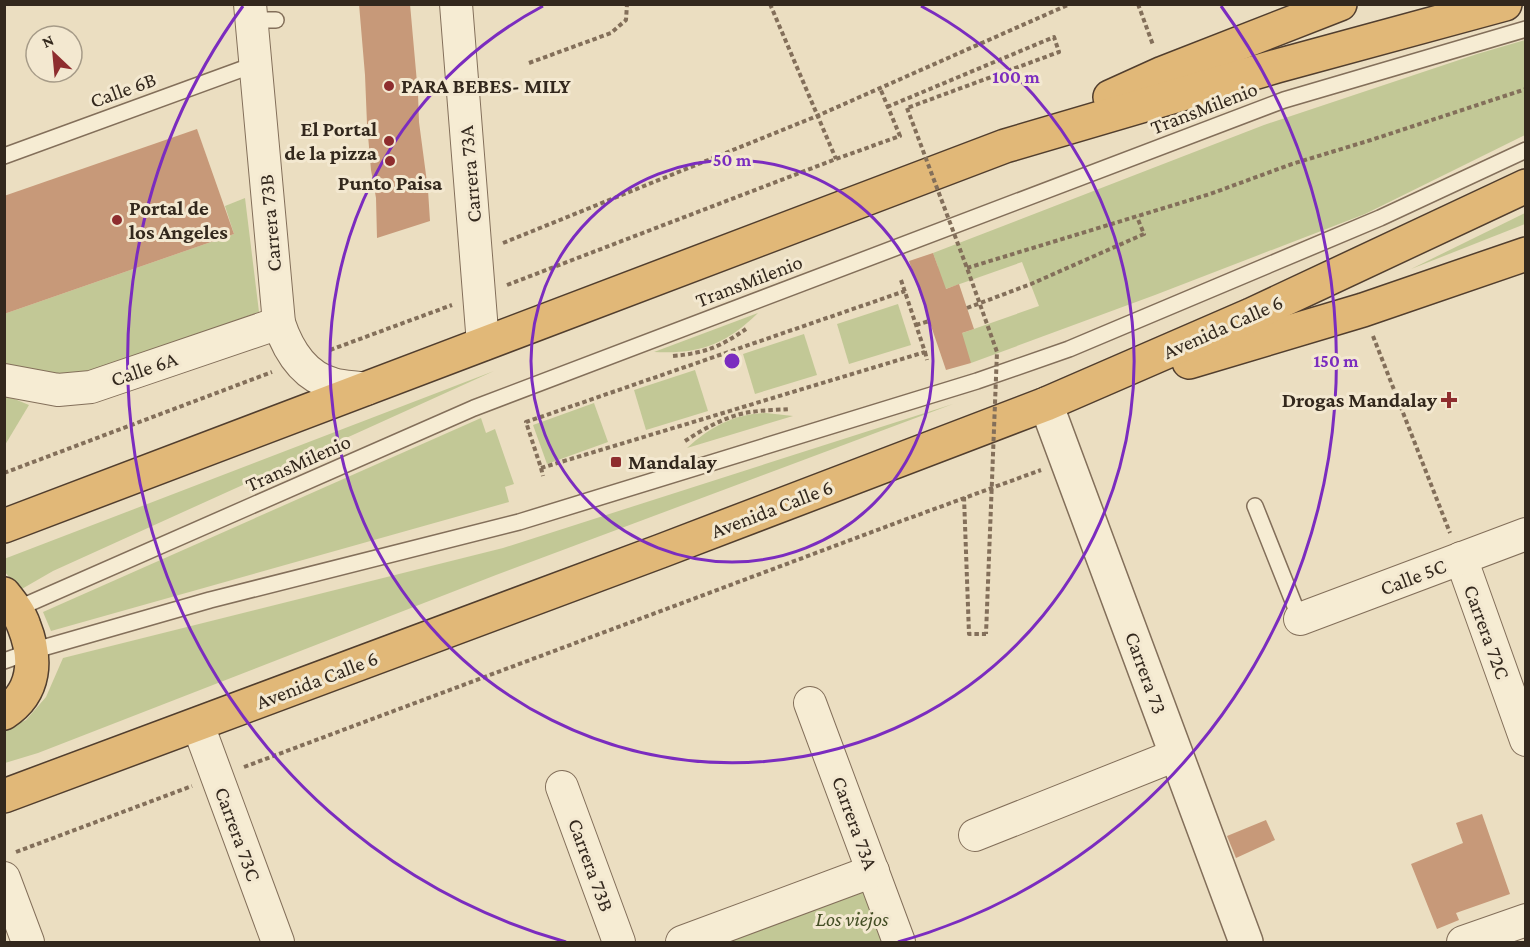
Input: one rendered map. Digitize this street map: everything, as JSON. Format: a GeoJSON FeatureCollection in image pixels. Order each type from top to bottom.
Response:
{"type":"FeatureCollection","features":[{"type":"Feature","properties":{"kind":"highway"},"geometry":{"type":"LineString","coordinates":[[4,526],[1005,146],[1163,73],[1340,4]]}},
{"type":"Feature","properties":{"kind":"highway"},"geometry":{"type":"LineString","coordinates":[[1005,146],[1277,66],[1505,4]]}},
{"type":"Feature","properties":{"kind":"highway","name":"Avenida Calle 6"},"geometry":{"type":"LineString","coordinates":[[4,796],[650,556],[1046,404],[1262,310],[1526,186]]}},
{"type":"Feature","properties":{"kind":"highway"},"geometry":{"type":"LineString","coordinates":[[1046,404],[1363,310],[1526,254]]}},
{"type":"Feature","properties":{"kind":"highway"},"geometry":{"type":"LineString","coordinates":[[4,713],[13,708],[27,689],[32,671],[18,656],[24,624],[8,606]]}},
{"type":"Feature","properties":{"kind":"street","name":"Carrera 73A"},"geometry":{"type":"LineString","coordinates":[[456,4],[483,344]]}},
{"type":"Feature","properties":{"kind":"street","name":"Carrera 73B"},"geometry":{"type":"LineString","coordinates":[[259,15],[255,64],[279,323],[285,341],[298,362],[314,376],[333,384],[366,389]]}},
{"type":"Feature","properties":{"kind":"street","name":"Calle 6A"},"geometry":{"type":"LineString","coordinates":[[4,380],[58,390],[91,387],[279,323]]}},
{"type":"Feature","properties":{"kind":"street","name":"Carrera 73"},"geometry":{"type":"LineString","coordinates":[[1046,404],[1246,942]]}},
{"type":"Feature","properties":{"kind":"street","name":"Calle 5C"},"geometry":{"type":"LineString","coordinates":[[1300,619],[1526,534]]}},
{"type":"Feature","properties":{"kind":"street","name":"Carrera 72C"},"geometry":{"type":"LineString","coordinates":[[1461,558],[1526,740]]}},
{"type":"Feature","properties":{"kind":"street","name":"Carrera 73A"},"geometry":{"type":"LineString","coordinates":[[810,703],[899,942]]}},
{"type":"Feature","properties":{"kind":"street","name":"Carrera 73C"},"geometry":{"type":"LineString","coordinates":[[198,725],[278,942]]}},
{"type":"Feature","properties":{"kind":"street"},"geometry":{"type":"LineString","coordinates":[[975,835],[1176,755]]}},
{"type":"Feature","properties":{"kind":"street","name":"Carrera 73B"},"geometry":{"type":"LineString","coordinates":[[562,787],[620,942]]}},
{"type":"Feature","properties":{"kind":"street"},"geometry":{"type":"LineString","coordinates":[[10,865],[28,942]]}},
{"type":"Feature","properties":{"kind":"street"},"geometry":{"type":"LineString","coordinates":[[682,942],[873,871]]}},
{"type":"Feature","properties":{"kind":"street"},"geometry":{"type":"LineString","coordinates":[[1463,942],[1526,920]]}},
{"type":"Feature","properties":{"kind":"lane","name":"TransMilenio"},"geometry":{"type":"LineString","coordinates":[[8,606],[474,408],[1284,100],[1526,29]]}},
{"type":"Feature","properties":{"kind":"lane","name":"Calle 6B"},"geometry":{"type":"LineString","coordinates":[[4,156],[255,64]]}},
{"type":"Feature","properties":{"kind":"lane"},"geometry":{"type":"LineString","coordinates":[[18,656],[210,600],[519,522],[977,381],[1101,336],[1380,218],[1526,150]]}},
{"type":"Feature","properties":{"kind":"lane"},"geometry":{"type":"LineString","coordinates":[[1255,506],[1300,619]]}},
{"type":"Feature","properties":{"kind":"path"},"geometry":{"type":"LineString","coordinates":[[529,63],[612,33],[626,20],[627,4]]}},
{"type":"Feature","properties":{"kind":"path"},"geometry":{"type":"LineString","coordinates":[[770,4],[836,159]]}},
{"type":"Feature","properties":{"kind":"path"},"geometry":{"type":"LineString","coordinates":[[477,254],[817,116],[1070,4]]}},
{"type":"Feature","properties":{"kind":"path"},"geometry":{"type":"LineString","coordinates":[[1138,4],[1155,52]]}},
{"type":"Feature","properties":{"kind":"path"},"geometry":{"type":"LineString","coordinates":[[887,107],[1054,37],[1059,52],[907,108],[997,352],[986,634],[969,634],[964,497]]}},
{"type":"Feature","properties":{"kind":"path"},"geometry":{"type":"LineString","coordinates":[[4,473],[900,136],[880,87]]}},
{"type":"Feature","properties":{"kind":"path"},"geometry":{"type":"LineString","coordinates":[[967,268],[1210,194],[1526,89]]}},
{"type":"Feature","properties":{"kind":"path"},"geometry":{"type":"LineString","coordinates":[[967,308],[1031,284],[1144,234],[1137,217]]}},
{"type":"Feature","properties":{"kind":"path"},"geometry":{"type":"LineString","coordinates":[[901,280],[927,360]]}},
{"type":"Feature","properties":{"kind":"path"},"geometry":{"type":"LineString","coordinates":[[543,476],[526,420],[905,291]]}},
{"type":"Feature","properties":{"kind":"path"},"geometry":{"type":"LineString","coordinates":[[1363,310],[1461,558]]}},
{"type":"Feature","properties":{"kind":"path"},"geometry":{"type":"LineString","coordinates":[[916,325],[929,321]]}},
{"type":"Feature","properties":{"kind":"path"},"geometry":{"type":"LineString","coordinates":[[666,358],[710,350],[729,341],[748,327]]}},
{"type":"Feature","properties":{"kind":"path"},"geometry":{"type":"LineString","coordinates":[[541,468],[925,352]]}},
{"type":"Feature","properties":{"kind":"path"},"geometry":{"type":"LineString","coordinates":[[685,441],[738,415],[752,411],[790,409]]}},
{"type":"Feature","properties":{"kind":"path"},"geometry":{"type":"LineString","coordinates":[[10,865],[217,777],[1067,460]]}},
{"type":"Feature","properties":{"kind":"green space"},"geometry":{"type":"Polygon","coordinates":[[[1525,40],[1525,135],[1365,214],[971,363],[951,337],[1039,306],[1022,262],[937,292],[929,270],[938,267],[933,253],[1264,125],[1525,40]]]}},
{"type":"Feature","properties":{"kind":"green space"},"geometry":{"type":"Polygon","coordinates":[[[245,198],[259,312],[106,368],[50,374],[5,363],[4,314],[234,234],[225,206],[245,198]]]}},
{"type":"Feature","properties":{"kind":"green space"},"geometry":{"type":"Polygon","coordinates":[[[1525,213],[1525,224],[1411,269],[1525,213]]]}},
{"type":"Feature","properties":{"kind":"green space"},"geometry":{"type":"Polygon","coordinates":[[[898,304],[911,345],[849,364],[837,324],[898,304]]]}},
{"type":"Feature","properties":{"kind":"green space"},"geometry":{"type":"Polygon","coordinates":[[[758,313],[734,333],[711,345],[685,351],[654,352],[758,313]]]}},
{"type":"Feature","properties":{"kind":"green space"},"geometry":{"type":"Polygon","coordinates":[[[804,334],[817,375],[755,394],[743,354],[804,334]]]}},
{"type":"Feature","properties":{"kind":"green space"},"geometry":{"type":"Polygon","coordinates":[[[695,370],[708,411],[646,430],[634,390],[695,370]]]}},
{"type":"Feature","properties":{"kind":"green space"},"geometry":{"type":"Polygon","coordinates":[[[494,371],[53,571],[20,590],[5,572],[4,559],[494,371]]]}},
{"type":"Feature","properties":{"kind":"green space"},"geometry":{"type":"Polygon","coordinates":[[[5,395],[29,405],[5,445],[5,395]]]}},
{"type":"Feature","properties":{"kind":"green space"},"geometry":{"type":"Polygon","coordinates":[[[594,403],[608,442],[547,464],[533,425],[594,403]]]}},
{"type":"Feature","properties":{"kind":"green space"},"geometry":{"type":"Polygon","coordinates":[[[953,404],[496,575],[38,753],[5,763],[4,730],[26,720],[46,697],[63,658],[503,548],[953,404]]]}},
{"type":"Feature","properties":{"kind":"green space"},"geometry":{"type":"Polygon","coordinates":[[[766,413],[793,416],[687,448],[723,423],[743,416],[766,413]]]}},
{"type":"Feature","properties":{"kind":"green space"},"geometry":{"type":"Polygon","coordinates":[[[481,418],[486,433],[495,429],[514,484],[505,487],[509,502],[51,631],[43,612],[481,418]]]}},
{"type":"Feature","properties":{"kind":"green space","name":"Los viejos"},"geometry":{"type":"Polygon","coordinates":[[[867,888],[887,942],[720,942],[867,888]]]}},
{"type":"Feature","properties":{"kind":"building"},"geometry":{"type":"Polygon","coordinates":[[[359,4],[410,4],[419,122],[428,190],[430,221],[377,238],[376,198],[371,170],[359,4]]]}},
{"type":"Feature","properties":{"kind":"building","name":"Portal de los Angeles"},"geometry":{"type":"Polygon","coordinates":[[[197,129],[234,234],[4,314],[4,196],[197,129]]]}},
{"type":"Feature","properties":{"kind":"building"},"geometry":{"type":"Polygon","coordinates":[[[933,253],[946,289],[959,284],[974,329],[962,333],[971,363],[946,370],[909,261],[933,253]]]}},
{"type":"Feature","properties":{"kind":"building"},"geometry":{"type":"Polygon","coordinates":[[[1482,814],[1510,894],[1456,913],[1459,920],[1437,929],[1411,864],[1463,843],[1456,823],[1482,814]]]}},
{"type":"Feature","properties":{"kind":"building"},"geometry":{"type":"Polygon","coordinates":[[[1266,820],[1275,840],[1236,858],[1227,836],[1266,820]]]}},
{"type":"Feature","properties":{"kind":"place","name":"PARA BEBES- MILY"},"geometry":{"type":"Point","coordinates":[389,86]}},
{"type":"Feature","properties":{"kind":"place","name":"El Portal de la pizza"},"geometry":{"type":"Point","coordinates":[389,141]}},
{"type":"Feature","properties":{"kind":"place","name":"Punto Paisa"},"geometry":{"type":"Point","coordinates":[390,161]}},
{"type":"Feature","properties":{"kind":"place","name":"Portal de los Angeles"},"geometry":{"type":"Point","coordinates":[117,220]}},
{"type":"Feature","properties":{"kind":"place","name":"Drogas Mandalay"},"geometry":{"type":"Point","coordinates":[1449,400]}},
{"type":"Feature","properties":{"kind":"place","name":"Mandalay"},"geometry":{"type":"Point","coordinates":[616,462]}}]}
